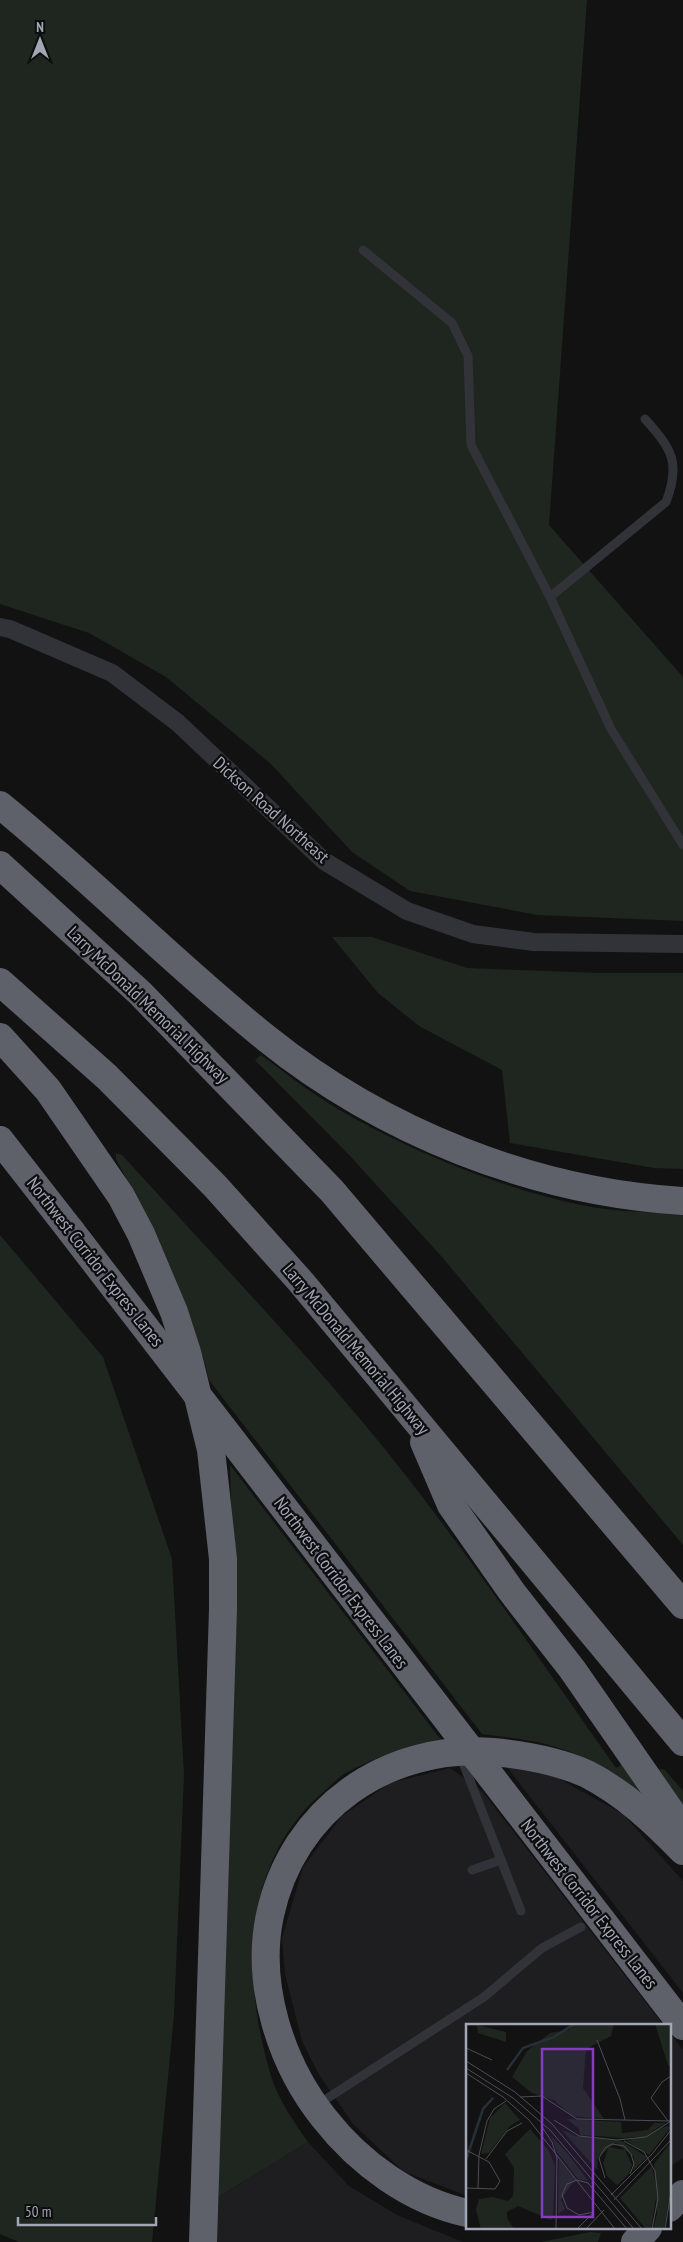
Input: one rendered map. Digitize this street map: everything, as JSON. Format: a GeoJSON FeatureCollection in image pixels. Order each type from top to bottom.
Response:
{"type":"FeatureCollection","features":[{"type":"Feature","properties":{"kind":"highway"},"geometry":{"type":"LineString","coordinates":[[0,805],[52,847],[230,1008],[288,1055],[340,1090],[387,1117],[445,1144],[504,1166],[557,1182],[620,1196],[683,1201]]}},
{"type":"Feature","properties":{"kind":"highway","name":"Larry McDonald Memorial Highway"},"geometry":{"type":"LineString","coordinates":[[0,865],[140,993],[332,1191],[683,1605]]}},
{"type":"Feature","properties":{"kind":"highway","name":"Larry McDonald Memorial Highway"},"geometry":{"type":"LineString","coordinates":[[0,982],[107,1077],[215,1186],[301,1282],[683,1742]]}},
{"type":"Feature","properties":{"kind":"highway"},"geometry":{"type":"LineString","coordinates":[[0,1037],[48,1090],[121,1196],[141,1234],[174,1312],[188,1352],[210,1450],[223,1559],[223,1609],[203,2242]]}},
{"type":"Feature","properties":{"kind":"highway","name":"Northwest Corridor Express Lanes"},"geometry":{"type":"LineString","coordinates":[[0,1140],[683,2026]]}},
{"type":"Feature","properties":{"kind":"highway"},"geometry":{"type":"LineString","coordinates":[[411,1414],[451,1505],[512,1592],[572,1669],[683,1829]]}},
{"type":"Feature","properties":{"kind":"highway"},"geometry":{"type":"LineString","coordinates":[[466,2213],[425,2200],[388,2178],[360,2157],[333,2130],[305,2094],[287,2056],[273,2013],[267,1949],[270,1918],[277,1890],[287,1865],[306,1834],[335,1801],[368,1777],[398,1764],[435,1755],[474,1751],[514,1754],[550,1762],[585,1774],[615,1790],[643,1812],[683,1851]]}},
{"type":"Feature","properties":{"kind":"highway"},"geometry":{"type":"LineString","coordinates":[[670,2190],[683,2183]]}},
{"type":"Feature","properties":{"kind":"highway"},"geometry":{"type":"LineString","coordinates":[[670,2207],[683,2194]]}},
{"type":"Feature","properties":{"kind":"highway"},"geometry":{"type":"LineString","coordinates":[[635,2242],[646,2230]]}},
{"type":"Feature","properties":{"kind":"street","name":"Dickson Road Northeast"},"geometry":{"type":"LineString","coordinates":[[0,627],[10,629],[112,673],[178,723],[324,861],[407,911],[473,934],[534,942],[683,944]]}},
{"type":"Feature","properties":{"kind":"lane"},"geometry":{"type":"LineString","coordinates":[[363,250],[452,323],[468,356],[471,445],[550,597],[611,729],[683,845]]}},
{"type":"Feature","properties":{"kind":"lane"},"geometry":{"type":"LineString","coordinates":[[550,597],[666,502],[674,481],[674,464],[662,437],[645,419]]}},
{"type":"Feature","properties":{"kind":"lane"},"geometry":{"type":"LineString","coordinates":[[459,1752],[520,1911]]}},
{"type":"Feature","properties":{"kind":"lane"},"geometry":{"type":"LineString","coordinates":[[472,1870],[501,1860]]}},
{"type":"Feature","properties":{"kind":"lane"},"geometry":{"type":"LineString","coordinates":[[315,2107],[484,1997],[542,1948],[581,1927]]}},
{"type":"Feature","properties":{"kind":"shaded area"},"geometry":{"type":"Polygon","coordinates":[[[0,0],[587,0],[549,525],[683,677],[683,921],[538,915],[410,891],[352,852],[271,764],[166,677],[89,633],[0,604],[0,0]]]}},
{"type":"Feature","properties":{"kind":"shaded area"},"geometry":{"type":"Polygon","coordinates":[[[332,937],[372,937],[467,968],[596,973],[683,973],[683,1169],[654,1168],[510,1143],[502,1070],[419,1026],[378,993],[332,937]]]}},
{"type":"Feature","properties":{"kind":"shaded area"},"geometry":{"type":"Polygon","coordinates":[[[261,1055],[345,1113],[402,1143],[465,1170],[529,1192],[592,1207],[683,1214],[683,1545],[442,1257],[351,1157],[255,1060],[261,1055]]]}},
{"type":"Feature","properties":{"kind":"shaded area"},"geometry":{"type":"Polygon","coordinates":[[[116,1153],[122,1155],[273,1319],[361,1420],[428,1504],[492,1591],[616,1768],[625,1763],[648,1793],[642,1800],[600,1768],[561,1748],[508,1737],[482,1734],[209,1380],[192,1323],[170,1267],[116,1159],[116,1153]]]}},
{"type":"Feature","properties":{"kind":"shaded area"},"geometry":{"type":"Polygon","coordinates":[[[0,1235],[103,1357],[172,1559],[184,1775],[174,2015],[152,2242],[19,2242],[0,2234],[0,1235]]]}},
{"type":"Feature","properties":{"kind":"shaded area"},"geometry":{"type":"Polygon","coordinates":[[[230,1465],[442,1741],[380,1757],[343,1775],[322,1793],[295,1822],[275,1854],[262,1889],[255,1927],[253,1965],[256,2004],[262,2042],[275,2087],[283,2104],[308,2142],[215,2199],[232,1536],[230,1465]]]}},
{"type":"Feature","properties":{"kind":"shaded area"},"geometry":{"type":"Polygon","coordinates":[[[506,1766],[556,1777],[623,1814],[683,1881],[683,1993],[506,1766]]]}},
{"type":"Feature","properties":{"kind":"shaded area"},"geometry":{"type":"Polygon","coordinates":[[[450,1768],[482,1791],[662,2024],[466,2024],[466,2196],[403,2171],[353,2124],[318,2073],[302,2041],[285,1974],[282,1938],[303,1867],[342,1816],[390,1783],[450,1768]]]}},
{"type":"Feature","properties":{"kind":"shaded area"},"geometry":{"type":"Polygon","coordinates":[[[659,1770],[665,1770],[683,1791],[683,1806],[659,1770]]]}},
{"type":"Feature","properties":{"kind":"shaded area"},"geometry":{"type":"Polygon","coordinates":[[[670,2033],[683,2050],[683,2158],[670,2166],[670,2033]]]}},
{"type":"Feature","properties":{"kind":"shaded area"},"geometry":{"type":"Polygon","coordinates":[[[308,2142],[349,2186],[397,2215],[463,2242],[213,2242],[215,2199],[308,2142]]]}},
{"type":"Feature","properties":{"kind":"shaded area"},"geometry":{"type":"Polygon","coordinates":[[[590,2232],[601,2233],[598,2242],[541,2242],[590,2232]]]}}]}
